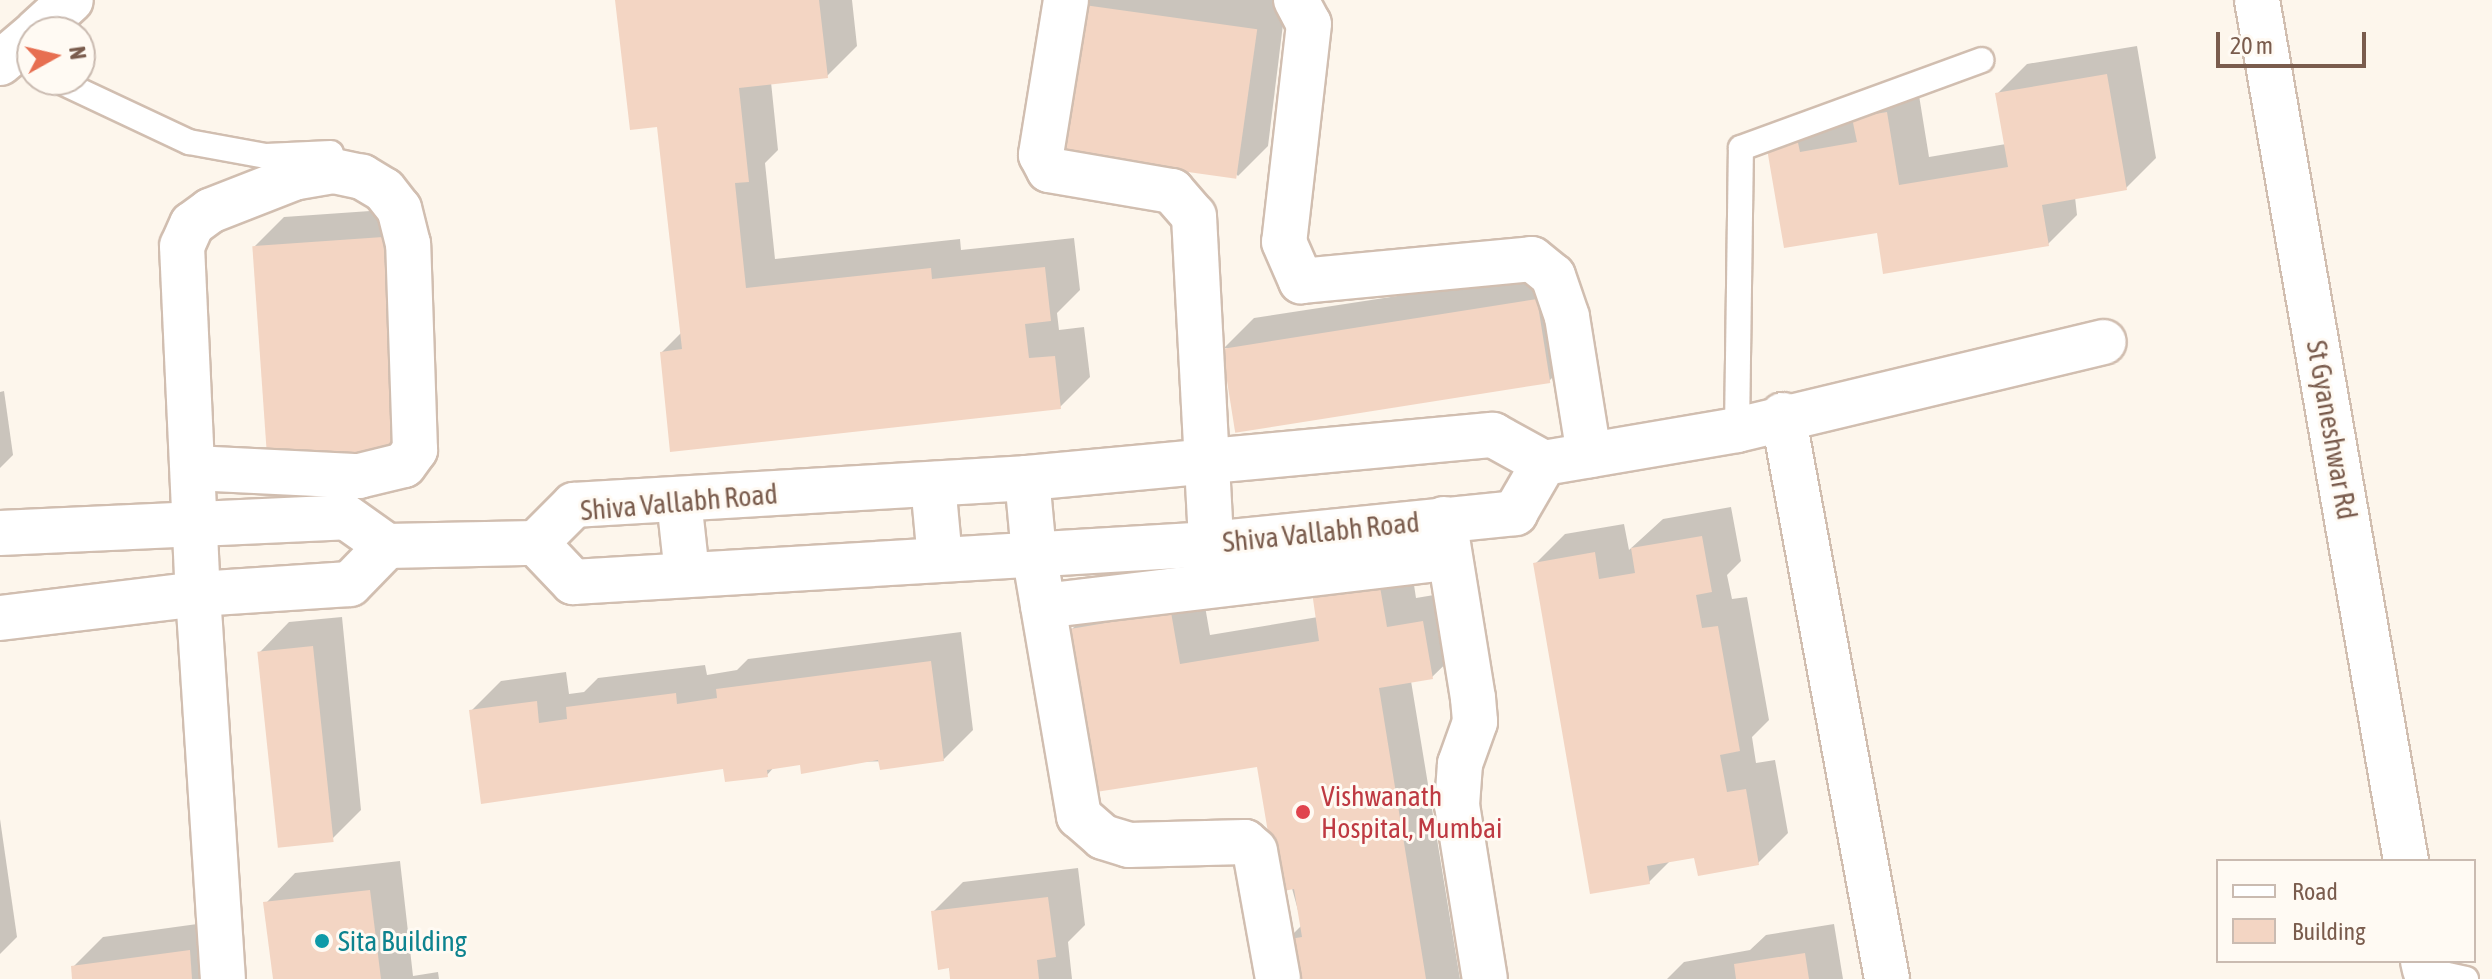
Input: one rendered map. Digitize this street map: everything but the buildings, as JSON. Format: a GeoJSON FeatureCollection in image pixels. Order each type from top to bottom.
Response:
{"type":"FeatureCollection","features":[{"type":"Feature","properties":{"kind":"street"},"geometry":{"type":"LineString","coordinates":[[56,16],[71,0]]}},
{"type":"Feature","properties":{"kind":"street"},"geometry":{"type":"LineString","coordinates":[[1066,0],[1041,155],[1049,170],[1064,175],[1172,191],[1194,216],[1203,460],[1211,544]]}},
{"type":"Feature","properties":{"kind":"street"},"geometry":{"type":"LineString","coordinates":[[1296,0],[1309,24],[1284,242],[1301,281],[1532,259],[1553,276],[1567,317],[1589,455]]}},
{"type":"Feature","properties":{"kind":"street","name":"St Gyaneshwar Rd"},"geometry":{"type":"LineString","coordinates":[[2257,0],[2406,859]]}},
{"type":"Feature","properties":{"kind":"street"},"geometry":{"type":"LineString","coordinates":[[193,468],[359,476],[404,465],[415,450],[408,244],[399,209],[384,190],[362,177],[320,173],[238,199],[192,224],[182,246],[198,594],[223,979]]}},
{"type":"Feature","properties":{"kind":"street"},"geometry":{"type":"LineString","coordinates":[[1544,463],[1737,430],[1783,415],[2104,342]]}},
{"type":"Feature","properties":{"kind":"street"},"geometry":{"type":"LineString","coordinates":[[1783,415],[1887,979]]}},
{"type":"Feature","properties":{"kind":"street","name":"Shiva Vallabh Road"},"geometry":{"type":"LineString","coordinates":[[1493,435],[1544,463],[1515,513],[1446,539],[1211,544],[573,582],[536,543],[574,505],[1027,478],[1203,460],[1493,435]]}},
{"type":"Feature","properties":{"kind":"street"},"geometry":{"type":"LineString","coordinates":[[1027,478],[1034,553],[1079,816],[1103,837],[1129,845],[1245,842],[1255,851],[1278,979]]}},
{"type":"Feature","properties":{"kind":"street"},"geometry":{"type":"LineString","coordinates":[[933,484],[940,559]]}},
{"type":"Feature","properties":{"kind":"street"},"geometry":{"type":"LineString","coordinates":[[679,500],[687,574]]}},
{"type":"Feature","properties":{"kind":"street"},"geometry":{"type":"LineString","coordinates":[[0,533],[196,520],[346,517],[387,546],[536,543]]}},
{"type":"Feature","properties":{"kind":"street"},"geometry":{"type":"LineString","coordinates":[[1043,606],[1446,539],[1475,722],[1460,764],[1457,805],[1485,979]]}},
{"type":"Feature","properties":{"kind":"street"},"geometry":{"type":"LineString","coordinates":[[0,618],[198,594],[350,584],[387,546]]}},
{"type":"Feature","properties":{"kind":"lane"},"geometry":{"type":"LineString","coordinates":[[1737,430],[1741,148],[1981,60]]}},
{"type":"Feature","properties":{"kind":"lane"},"geometry":{"type":"LineString","coordinates":[[91,96],[189,142],[266,156],[338,153]]}},
{"type":"Feature","properties":{"kind":"place","name":"Vishwanath Hospital, Mumbai"},"geometry":{"type":"Point","coordinates":[1303,812]}},
{"type":"Feature","properties":{"kind":"place","name":"Sita Building"},"geometry":{"type":"Point","coordinates":[322,941]}}]}
